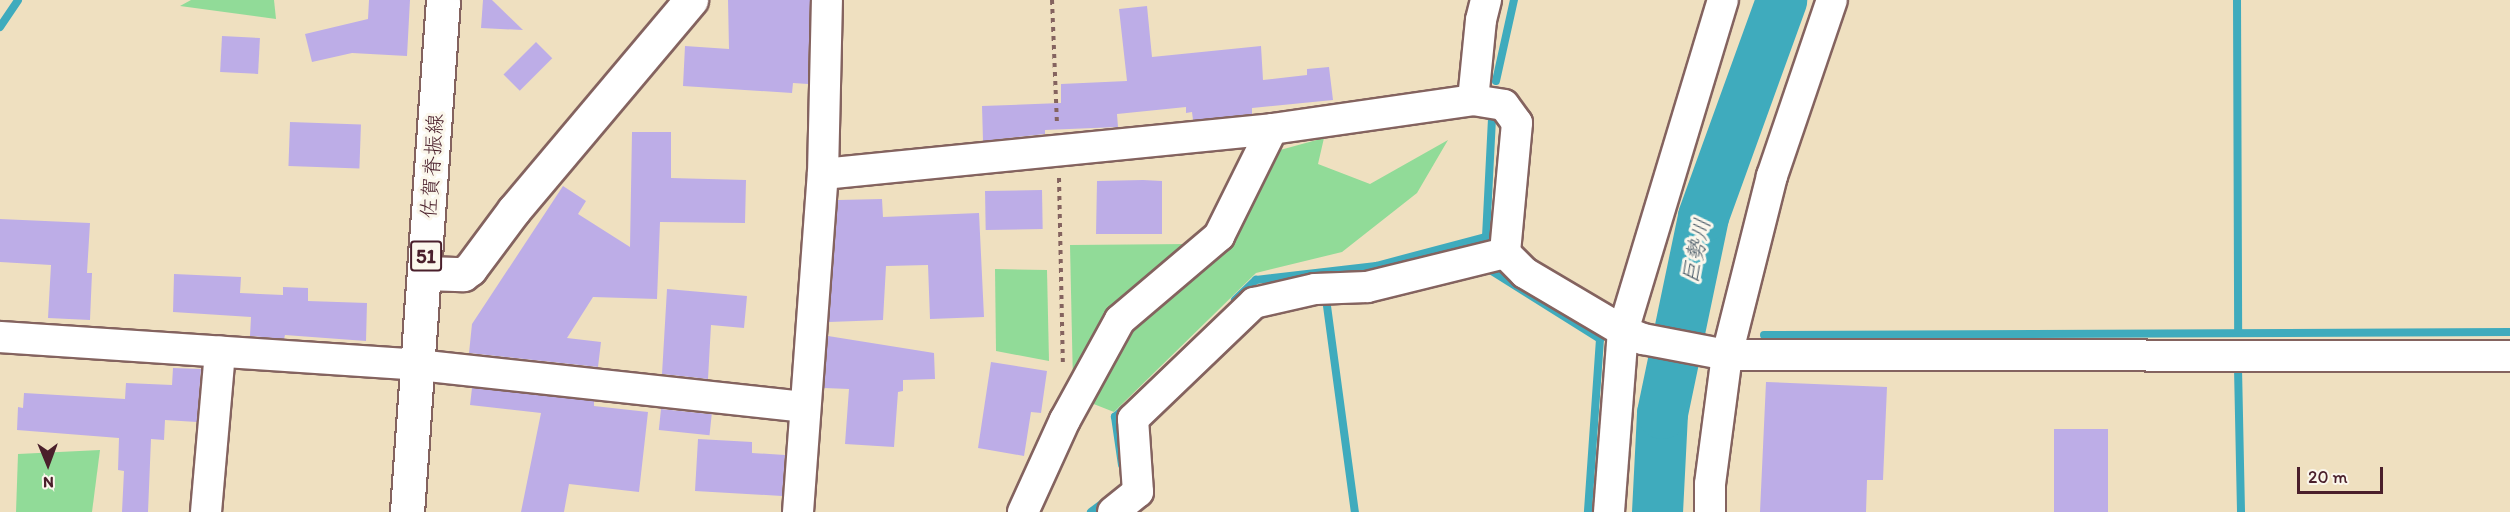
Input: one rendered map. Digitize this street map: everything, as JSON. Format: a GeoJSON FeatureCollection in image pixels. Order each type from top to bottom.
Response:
{"type":"FeatureCollection","features":[{"type":"Feature","properties":{"kind":"main road","name":"佐賀脊振線"},"geometry":{"type":"LineString","coordinates":[[407,512],[443,0]]}},
{"type":"Feature","properties":{"kind":"main road"},"geometry":{"type":"LineString","coordinates":[[424,273],[463,274],[470,269],[514,210],[692,0]]}},
{"type":"Feature","properties":{"kind":"street"},"geometry":{"type":"LineString","coordinates":[[798,512],[823,174],[827,0]]}},
{"type":"Feature","properties":{"kind":"street"},"geometry":{"type":"LineString","coordinates":[[1473,100],[1481,20],[1486,0]]}},
{"type":"Feature","properties":{"kind":"street"},"geometry":{"type":"LineString","coordinates":[[1609,512],[1633,335],[1724,0]]}},
{"type":"Feature","properties":{"kind":"street"},"geometry":{"type":"LineString","coordinates":[[1710,512],[1710,484],[1727,355],[1772,176],[1832,0]]}},
{"type":"Feature","properties":{"kind":"street"},"geometry":{"type":"LineString","coordinates":[[823,174],[1272,129],[1473,100],[1504,105],[1516,123],[1505,253]]}},
{"type":"Feature","properties":{"kind":"street"},"geometry":{"type":"LineString","coordinates":[[1023,512],[1065,420],[1120,320],[1219,236],[1272,129]]}},
{"type":"Feature","properties":{"kind":"street"},"geometry":{"type":"LineString","coordinates":[[1505,253],[1526,273],[1633,335],[1727,355],[2510,356]]}},
{"type":"Feature","properties":{"kind":"street"},"geometry":{"type":"LineString","coordinates":[[1113,512],[1138,492],[1133,418],[1254,303],[1315,289],[1367,287],[1505,253]]}},
{"type":"Feature","properties":{"kind":"street"},"geometry":{"type":"LineString","coordinates":[[0,337],[418,365],[805,407]]}},
{"type":"Feature","properties":{"kind":"street"},"geometry":{"type":"LineString","coordinates":[[206,512],[220,352]]}},
{"type":"Feature","properties":{"kind":"path"},"geometry":{"type":"LineString","coordinates":[[1052,0],[1064,373]]}},
{"type":"Feature","properties":{"kind":"green space"},"geometry":{"type":"Polygon","coordinates":[[[191,0],[274,0],[276,19],[180,6],[191,0]]]}},
{"type":"Feature","properties":{"kind":"green space"},"geometry":{"type":"Polygon","coordinates":[[[1324,138],[1318,164],[1370,184],[1448,140],[1417,193],[1342,252],[1256,273],[1114,412],[1086,401],[1122,326],[1231,239],[1280,150],[1324,138]]]}},
{"type":"Feature","properties":{"kind":"green space"},"geometry":{"type":"Polygon","coordinates":[[[1189,244],[1073,384],[1070,245],[1189,244]]]}},
{"type":"Feature","properties":{"kind":"green space"},"geometry":{"type":"Polygon","coordinates":[[[995,269],[1047,270],[1049,361],[996,351],[995,269]]]}},
{"type":"Feature","properties":{"kind":"green space"},"geometry":{"type":"Polygon","coordinates":[[[100,450],[92,512],[16,512],[18,454],[100,450]]]}},
{"type":"Feature","properties":{"kind":"building"},"geometry":{"type":"Polygon","coordinates":[[[369,0],[410,0],[407,56],[352,53],[312,62],[305,34],[368,19],[369,0]]]}},
{"type":"Feature","properties":{"kind":"building"},"geometry":{"type":"Polygon","coordinates":[[[483,0],[492,0],[523,30],[481,28],[483,0]]]}},
{"type":"Feature","properties":{"kind":"building"},"geometry":{"type":"Polygon","coordinates":[[[728,0],[810,0],[808,84],[793,83],[792,93],[683,86],[685,46],[729,49],[728,0]]]}},
{"type":"Feature","properties":{"kind":"building"},"geometry":{"type":"Polygon","coordinates":[[[1147,6],[1152,57],[1261,46],[1263,80],[1307,75],[1307,69],[1329,67],[1333,100],[1252,108],[1252,114],[1193,120],[1192,112],[1186,113],[1186,107],[1117,114],[1118,127],[1045,130],[1045,134],[983,141],[982,106],[1061,103],[1061,84],[1127,81],[1119,9],[1147,6]]]}},
{"type":"Feature","properties":{"kind":"building"},"geometry":{"type":"Polygon","coordinates":[[[222,36],[260,38],[258,74],[220,72],[222,36]]]}},
{"type":"Feature","properties":{"kind":"building"},"geometry":{"type":"Polygon","coordinates":[[[536,42],[552,58],[520,91],[503,75],[536,42]]]}},
{"type":"Feature","properties":{"kind":"building"},"geometry":{"type":"Polygon","coordinates":[[[290,122],[361,124],[359,168],[288,166],[290,122]]]}},
{"type":"Feature","properties":{"kind":"building"},"geometry":{"type":"Polygon","coordinates":[[[632,132],[671,132],[671,178],[746,180],[745,223],[660,222],[657,299],[593,297],[567,338],[601,342],[598,367],[469,353],[472,324],[563,186],[586,201],[578,214],[630,247],[632,132]]]}},
{"type":"Feature","properties":{"kind":"building"},"geometry":{"type":"Polygon","coordinates":[[[1097,181],[1162,181],[1162,234],[1096,234],[1097,181]]]}},
{"type":"Feature","properties":{"kind":"building"},"geometry":{"type":"Polygon","coordinates":[[[1042,190],[1043,229],[986,230],[985,191],[1042,190]]]}},
{"type":"Feature","properties":{"kind":"building"},"geometry":{"type":"Polygon","coordinates":[[[882,199],[883,217],[979,213],[984,317],[930,319],[928,265],[886,266],[883,320],[829,322],[838,200],[882,199]]]}},
{"type":"Feature","properties":{"kind":"building"},"geometry":{"type":"Polygon","coordinates":[[[0,219],[90,223],[87,273],[92,273],[90,320],[48,318],[51,265],[0,262],[0,219]]]}},
{"type":"Feature","properties":{"kind":"building"},"geometry":{"type":"Polygon","coordinates":[[[174,274],[241,277],[240,293],[283,295],[283,287],[308,288],[308,301],[367,303],[366,341],[285,335],[284,339],[250,336],[251,317],[173,312],[174,274]]]}},
{"type":"Feature","properties":{"kind":"building"},"geometry":{"type":"Polygon","coordinates":[[[667,289],[747,296],[744,328],[711,325],[708,379],[662,374],[667,289]]]}},
{"type":"Feature","properties":{"kind":"building"},"geometry":{"type":"Polygon","coordinates":[[[828,336],[934,353],[935,379],[903,380],[903,391],[898,392],[894,447],[845,444],[849,389],[824,388],[828,336]]]}},
{"type":"Feature","properties":{"kind":"building"},"geometry":{"type":"Polygon","coordinates":[[[991,362],[1047,371],[1041,413],[1031,412],[1024,456],[978,448],[991,362]]]}},
{"type":"Feature","properties":{"kind":"building"},"geometry":{"type":"Polygon","coordinates":[[[173,368],[201,369],[197,422],[165,420],[164,440],[151,439],[148,512],[122,512],[124,471],[118,470],[119,438],[17,430],[18,407],[23,408],[24,393],[125,399],[126,383],[172,385],[173,368]]]}},
{"type":"Feature","properties":{"kind":"building"},"geometry":{"type":"Polygon","coordinates":[[[1766,382],[1887,387],[1883,480],[1867,480],[1866,512],[1760,512],[1766,382]]]}},
{"type":"Feature","properties":{"kind":"building"},"geometry":{"type":"Polygon","coordinates":[[[472,388],[594,401],[594,406],[648,412],[639,492],[569,484],[564,512],[521,512],[541,413],[470,405],[472,388]]]}},
{"type":"Feature","properties":{"kind":"building"},"geometry":{"type":"Polygon","coordinates":[[[661,409],[712,414],[710,435],[659,430],[661,409]]]}},
{"type":"Feature","properties":{"kind":"building"},"geometry":{"type":"Polygon","coordinates":[[[2054,429],[2108,429],[2108,512],[2054,512],[2054,429]]]}},
{"type":"Feature","properties":{"kind":"building"},"geometry":{"type":"Polygon","coordinates":[[[698,439],[752,442],[752,453],[785,455],[782,496],[695,491],[698,439]]]}},
{"type":"Feature","properties":{"kind":"waterway"},"geometry":{"type":"LineString","coordinates":[[0,27],[18,0]]}},
{"type":"Feature","properties":{"kind":"waterway"},"geometry":{"type":"LineString","coordinates":[[1496,81],[1514,0]]}},
{"type":"Feature","properties":{"kind":"waterway","name":"巨勢川"},"geometry":{"type":"LineString","coordinates":[[1657,512],[1662,413],[1703,216],[1781,0]]}},
{"type":"Feature","properties":{"kind":"waterway"},"geometry":{"type":"LineString","coordinates":[[2237,0],[2238,333]]}},
{"type":"Feature","properties":{"kind":"waterway"},"geometry":{"type":"LineString","coordinates":[[1235,300],[1256,280],[1376,266],[1486,237],[1492,120]]}},
{"type":"Feature","properties":{"kind":"waterway"},"geometry":{"type":"LineString","coordinates":[[1492,271],[1600,339],[1588,512]]}},
{"type":"Feature","properties":{"kind":"waterway"},"geometry":{"type":"LineString","coordinates":[[1327,306],[1355,512]]}},
{"type":"Feature","properties":{"kind":"waterway"},"geometry":{"type":"LineString","coordinates":[[1764,335],[2510,332]]}},
{"type":"Feature","properties":{"kind":"waterway"},"geometry":{"type":"LineString","coordinates":[[2238,368],[2241,512]]}},
{"type":"Feature","properties":{"kind":"waterway"},"geometry":{"type":"LineString","coordinates":[[1122,465],[1115,417],[1125,408]]}},
{"type":"Feature","properties":{"kind":"waterway"},"geometry":{"type":"LineString","coordinates":[[1091,512],[1108,499]]}}]}
